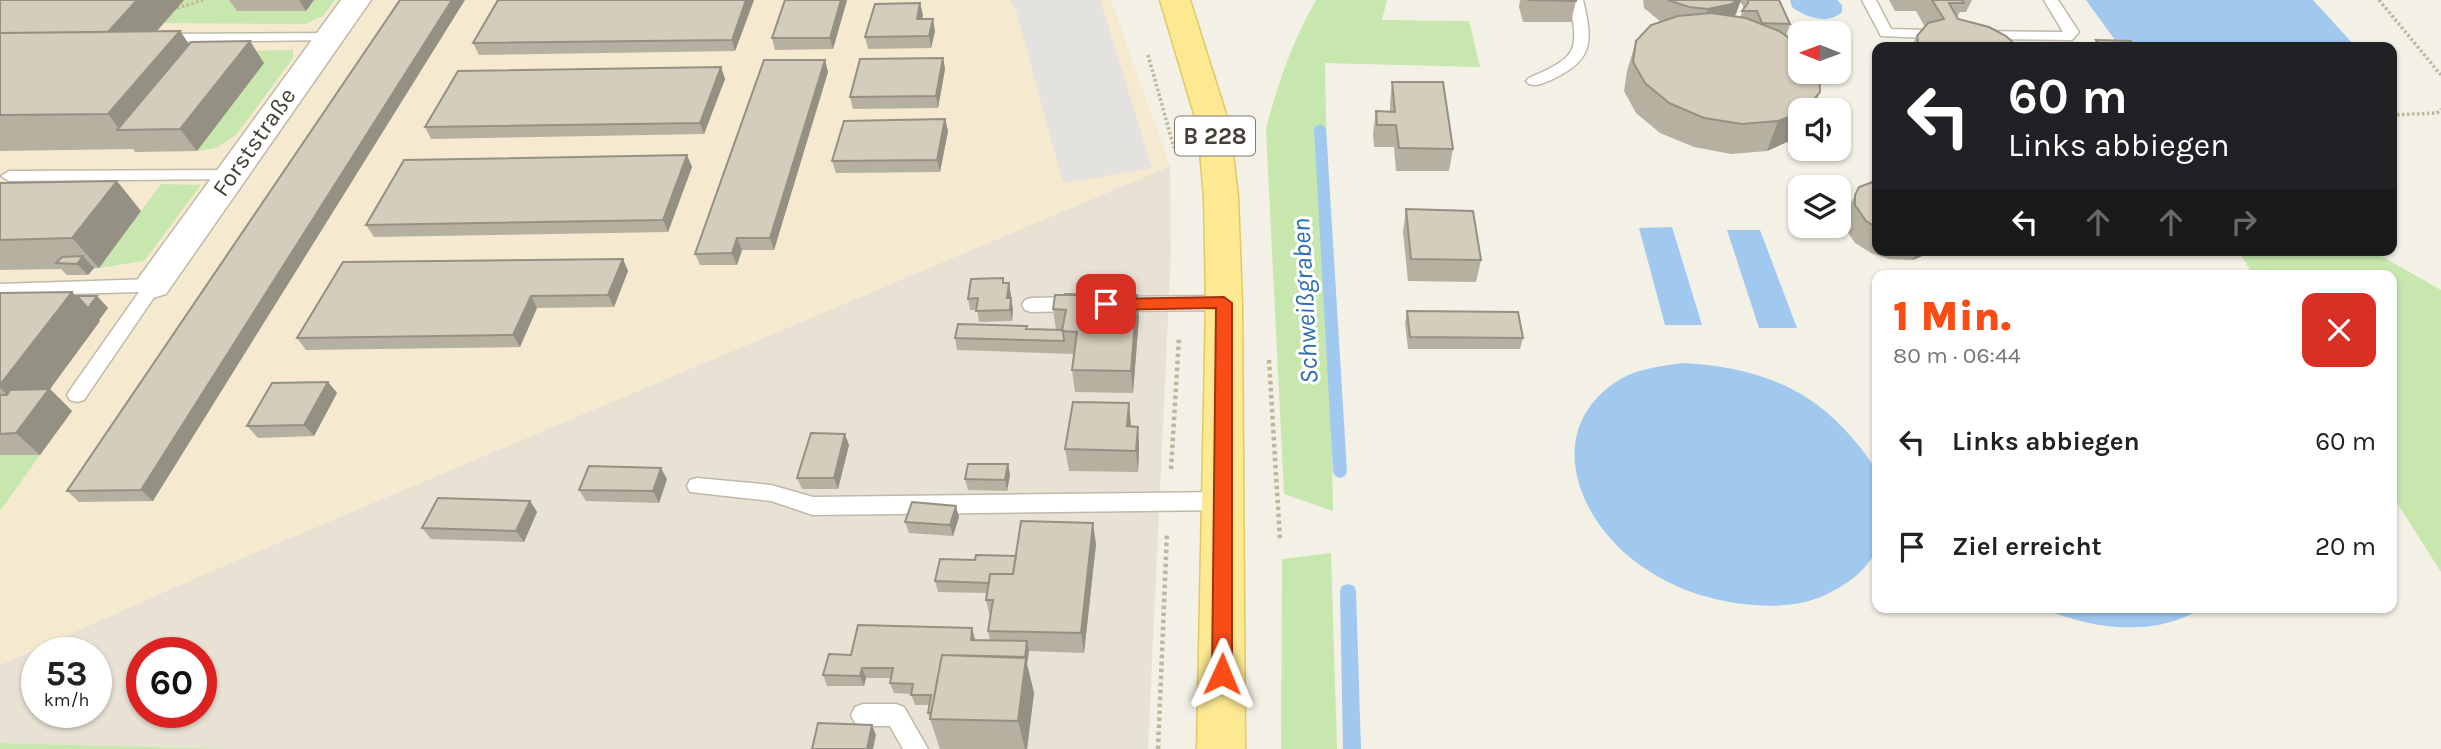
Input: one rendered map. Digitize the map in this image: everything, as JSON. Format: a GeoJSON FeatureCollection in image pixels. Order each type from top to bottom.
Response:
{"type":"FeatureCollection","features":[{"type":"Feature","properties":{"kind":"main road","name":"B 228"},"geometry":{"type":"LineString","coordinates":[[1181,1],[1214,127],[1221,197],[1224,303],[1221,749]]}},
{"type":"Feature","properties":{"kind":"street","name":"Forststraße"},"geometry":{"type":"LineString","coordinates":[[153,285],[356,0]]}},
{"type":"Feature","properties":{"kind":"lane"},"geometry":{"type":"LineString","coordinates":[[1534,81],[1569,67],[1579,52],[1585,36],[1576,0]]}},
{"type":"Feature","properties":{"kind":"lane"},"geometry":{"type":"LineString","coordinates":[[1869,0],[1886,33],[1929,34]]}},
{"type":"Feature","properties":{"kind":"lane"},"geometry":{"type":"LineString","coordinates":[[1971,35],[2067,37],[2072,32],[2051,0]]}},
{"type":"Feature","properties":{"kind":"lane"},"geometry":{"type":"LineString","coordinates":[[216,55],[234,37]]}},
{"type":"Feature","properties":{"kind":"lane"},"geometry":{"type":"LineString","coordinates":[[151,38],[330,37]]}},
{"type":"Feature","properties":{"kind":"lane"},"geometry":{"type":"LineString","coordinates":[[9,176],[232,175]]}},
{"type":"Feature","properties":{"kind":"lane"},"geometry":{"type":"LineString","coordinates":[[0,290],[153,285]]}},
{"type":"Feature","properties":{"kind":"lane"},"geometry":{"type":"LineString","coordinates":[[77,395],[153,285]]}},
{"type":"Feature","properties":{"kind":"lane"},"geometry":{"type":"LineString","coordinates":[[1031,304],[1224,303]]}},
{"type":"Feature","properties":{"kind":"lane"},"geometry":{"type":"LineString","coordinates":[[698,486],[771,493],[813,506],[1169,504],[1224,501]]}},
{"type":"Feature","properties":{"kind":"lane"},"geometry":{"type":"LineString","coordinates":[[863,715],[896,715],[916,749]]}},
{"type":"Feature","properties":{"kind":"path"},"geometry":{"type":"LineString","coordinates":[[177,8],[203,0]]}},
{"type":"Feature","properties":{"kind":"path"},"geometry":{"type":"LineString","coordinates":[[2379,0],[2441,75]]}},
{"type":"Feature","properties":{"kind":"path"},"geometry":{"type":"LineString","coordinates":[[1147,50],[1174,150]]}},
{"type":"Feature","properties":{"kind":"path"},"geometry":{"type":"LineString","coordinates":[[2397,115],[2437,113],[2441,109]]}},
{"type":"Feature","properties":{"kind":"path"},"geometry":{"type":"LineString","coordinates":[[1158,749],[1181,304]]}},
{"type":"Feature","properties":{"kind":"shaded area"},"geometry":{"type":"Polygon","coordinates":[[[0,0],[1111,0],[1170,166],[207,573],[63,637],[21,637],[21,656],[0,665],[0,0]]]}},
{"type":"Feature","properties":{"kind":"shaded area"},"geometry":{"type":"Polygon","coordinates":[[[1010,0],[1100,0],[1152,168],[1063,183],[1016,10],[1010,0]]]}},
{"type":"Feature","properties":{"kind":"shaded area"},"geometry":{"type":"Polygon","coordinates":[[[1170,166],[1171,253],[1148,749],[229,749],[0,743],[0,665],[21,656],[21,728],[112,728],[112,637],[63,637],[207,573],[1170,166]]]}},
{"type":"Feature","properties":{"kind":"green space"},"geometry":{"type":"Polygon","coordinates":[[[184,0],[335,0],[323,16],[305,24],[163,23],[184,0]]]}},
{"type":"Feature","properties":{"kind":"green space"},"geometry":{"type":"Polygon","coordinates":[[[1316,0],[1387,0],[1382,20],[1469,21],[1480,67],[1325,63],[1333,511],[1284,494],[1266,129],[1287,63],[1316,0]]]}},
{"type":"Feature","properties":{"kind":"green space"},"geometry":{"type":"Polygon","coordinates":[[[293,50],[293,58],[236,135],[216,148],[197,151],[263,64],[232,51],[293,50]]]}},
{"type":"Feature","properties":{"kind":"green space"},"geometry":{"type":"Polygon","coordinates":[[[161,184],[201,185],[144,261],[99,268],[161,184]]]}},
{"type":"Feature","properties":{"kind":"green space"},"geometry":{"type":"Polygon","coordinates":[[[2242,256],[2382,256],[2441,290],[2441,572],[2397,503],[2397,270],[2250,270],[2242,256]]]}},
{"type":"Feature","properties":{"kind":"green space"},"geometry":{"type":"Polygon","coordinates":[[[0,455],[40,455],[0,511],[0,455]]]}},
{"type":"Feature","properties":{"kind":"green space"},"geometry":{"type":"Polygon","coordinates":[[[1331,553],[1337,749],[1281,749],[1282,559],[1331,553]]]}},
{"type":"Feature","properties":{"kind":"green space"},"geometry":{"type":"Polygon","coordinates":[[[0,743],[229,749],[0,749],[0,743]]]}},
{"type":"Feature","properties":{"kind":"water"},"geometry":{"type":"Polygon","coordinates":[[[1790,0],[1837,0],[1842,5],[1842,12],[1830,18],[1817,19],[1792,7],[1790,0]]]}},
{"type":"Feature","properties":{"kind":"water"},"geometry":{"type":"Polygon","coordinates":[[[2086,0],[2313,0],[2351,42],[2116,42],[2086,0]]]}},
{"type":"Feature","properties":{"kind":"water"},"geometry":{"type":"Polygon","coordinates":[[[1672,227],[1702,325],[1665,325],[1639,228],[1672,227]]]}},
{"type":"Feature","properties":{"kind":"water"},"geometry":{"type":"Polygon","coordinates":[[[1727,230],[1760,230],[1797,328],[1759,328],[1727,230]]]}},
{"type":"Feature","properties":{"kind":"water"},"geometry":{"type":"Polygon","coordinates":[[[1666,365],[1709,365],[1777,382],[1798,392],[1836,420],[1861,448],[1872,465],[1872,558],[1865,567],[1838,588],[1813,600],[1764,606],[1724,601],[1694,593],[1666,581],[1640,565],[1619,547],[1600,526],[1586,503],[1577,478],[1575,453],[1579,428],[1591,405],[1613,384],[1629,375],[1666,365]]]}},
{"type":"Feature","properties":{"kind":"water"},"geometry":{"type":"Polygon","coordinates":[[[2055,613],[2192,613],[2166,623],[2145,627],[2102,625],[2055,613]]]}},
{"type":"Feature","properties":{"kind":"building"},"geometry":{"type":"Polygon","coordinates":[[[0,0],[137,0],[108,32],[0,33],[0,0]]]}},
{"type":"Feature","properties":{"kind":"building"},"geometry":{"type":"Polygon","coordinates":[[[400,0],[452,0],[141,490],[67,491],[400,0]]]}},
{"type":"Feature","properties":{"kind":"building"},"geometry":{"type":"Polygon","coordinates":[[[498,0],[746,0],[732,40],[473,43],[498,0]]]}},
{"type":"Feature","properties":{"kind":"building"},"geometry":{"type":"Polygon","coordinates":[[[785,0],[841,0],[830,38],[772,38],[785,0]]]}},
{"type":"Feature","properties":{"kind":"building"},"geometry":{"type":"Polygon","coordinates":[[[1668,0],[1736,0],[1732,4],[1708,9],[1689,7],[1668,0]]]}},
{"type":"Feature","properties":{"kind":"building"},"geometry":{"type":"Polygon","coordinates":[[[1748,0],[1779,0],[1788,24],[1762,23],[1757,11],[1742,11],[1748,0]]]}},
{"type":"Feature","properties":{"kind":"building"},"geometry":{"type":"Polygon","coordinates":[[[1932,0],[1962,0],[1964,3],[1949,3],[1958,19],[1989,27],[2013,42],[1918,42],[1917,36],[1928,23],[1944,19],[1932,0]]]}},
{"type":"Feature","properties":{"kind":"building"},"geometry":{"type":"Polygon","coordinates":[[[920,3],[917,19],[933,19],[929,36],[865,37],[875,4],[920,3]]]}},
{"type":"Feature","properties":{"kind":"building"},"geometry":{"type":"Polygon","coordinates":[[[1711,13],[1746,18],[1779,31],[1788,37],[1788,84],[1820,84],[1820,92],[1815,98],[1788,98],[1788,117],[1778,121],[1742,124],[1704,118],[1669,103],[1645,83],[1633,62],[1636,41],[1651,25],[1678,16],[1711,13]]]}},
{"type":"Feature","properties":{"kind":"building"},"geometry":{"type":"Polygon","coordinates":[[[180,31],[108,114],[0,115],[0,33],[180,31]]]}},
{"type":"Feature","properties":{"kind":"building"},"geometry":{"type":"Polygon","coordinates":[[[2096,40],[2132,42],[2097,42],[2096,40]]]}},
{"type":"Feature","properties":{"kind":"building"},"geometry":{"type":"Polygon","coordinates":[[[250,41],[180,129],[117,130],[191,42],[250,41]]]}},
{"type":"Feature","properties":{"kind":"building"},"geometry":{"type":"Polygon","coordinates":[[[943,58],[936,96],[850,97],[860,59],[943,58]]]}},
{"type":"Feature","properties":{"kind":"building"},"geometry":{"type":"Polygon","coordinates":[[[764,60],[825,60],[770,238],[737,238],[732,253],[695,254],[764,60]]]}},
{"type":"Feature","properties":{"kind":"building"},"geometry":{"type":"Polygon","coordinates":[[[721,67],[700,123],[425,127],[458,71],[721,67]]]}},
{"type":"Feature","properties":{"kind":"building"},"geometry":{"type":"Polygon","coordinates":[[[1392,82],[1443,82],[1453,149],[1399,148],[1396,125],[1377,125],[1376,111],[1395,112],[1392,82]]]}},
{"type":"Feature","properties":{"kind":"building"},"geometry":{"type":"Polygon","coordinates":[[[945,119],[937,160],[832,161],[844,121],[945,119]]]}},
{"type":"Feature","properties":{"kind":"building"},"geometry":{"type":"Polygon","coordinates":[[[687,155],[663,220],[366,225],[404,160],[687,155]]]}},
{"type":"Feature","properties":{"kind":"building"},"geometry":{"type":"Polygon","coordinates":[[[117,181],[72,238],[0,240],[0,183],[117,181]]]}},
{"type":"Feature","properties":{"kind":"building"},"geometry":{"type":"Polygon","coordinates":[[[1872,182],[1872,224],[1866,221],[1855,205],[1855,195],[1859,187],[1872,182]]]}},
{"type":"Feature","properties":{"kind":"building"},"geometry":{"type":"Polygon","coordinates":[[[1406,209],[1473,211],[1481,260],[1411,259],[1406,209]]]}},
{"type":"Feature","properties":{"kind":"building"},"geometry":{"type":"Polygon","coordinates":[[[83,256],[77,264],[56,263],[62,257],[83,256]]]}},
{"type":"Feature","properties":{"kind":"building"},"geometry":{"type":"Polygon","coordinates":[[[623,259],[608,295],[531,296],[513,335],[297,338],[343,262],[623,259]]]}},
{"type":"Feature","properties":{"kind":"building"},"geometry":{"type":"Polygon","coordinates":[[[1003,278],[1003,283],[1009,283],[1007,298],[1011,298],[1010,310],[976,311],[978,298],[968,299],[971,279],[1003,278]]]}},
{"type":"Feature","properties":{"kind":"building"},"geometry":{"type":"Polygon","coordinates":[[[72,292],[0,385],[0,293],[72,292]]]}},
{"type":"Feature","properties":{"kind":"building"},"geometry":{"type":"Polygon","coordinates":[[[1055,295],[1137,295],[1131,371],[1072,370],[1077,332],[1062,331],[1066,310],[1053,309],[1055,295]]]}},
{"type":"Feature","properties":{"kind":"building"},"geometry":{"type":"Polygon","coordinates":[[[77,296],[97,296],[88,308],[77,296]]]}},
{"type":"Feature","properties":{"kind":"building"},"geometry":{"type":"Polygon","coordinates":[[[1407,311],[1518,312],[1523,338],[1410,337],[1407,311]]]}},
{"type":"Feature","properties":{"kind":"building"},"geometry":{"type":"Polygon","coordinates":[[[958,324],[1063,330],[1064,341],[955,338],[958,324]]]}},
{"type":"Feature","properties":{"kind":"building"},"geometry":{"type":"Polygon","coordinates":[[[328,382],[304,425],[247,426],[272,383],[328,382]]]}},
{"type":"Feature","properties":{"kind":"building"},"geometry":{"type":"Polygon","coordinates":[[[49,389],[16,433],[0,434],[0,395],[7,395],[10,390],[49,389]]]}},
{"type":"Feature","properties":{"kind":"building"},"geometry":{"type":"Polygon","coordinates":[[[1073,402],[1129,403],[1127,426],[1138,427],[1136,451],[1065,449],[1073,402]]]}},
{"type":"Feature","properties":{"kind":"building"},"geometry":{"type":"Polygon","coordinates":[[[811,433],[845,434],[834,478],[797,478],[811,433]]]}},
{"type":"Feature","properties":{"kind":"building"},"geometry":{"type":"Polygon","coordinates":[[[968,464],[1008,464],[1005,480],[965,479],[968,464]]]}},
{"type":"Feature","properties":{"kind":"building"},"geometry":{"type":"Polygon","coordinates":[[[589,466],[661,468],[653,491],[579,490],[589,466]]]}},
{"type":"Feature","properties":{"kind":"building"},"geometry":{"type":"Polygon","coordinates":[[[438,498],[530,501],[516,531],[422,528],[438,498]]]}},
{"type":"Feature","properties":{"kind":"building"},"geometry":{"type":"Polygon","coordinates":[[[912,502],[956,506],[950,525],[905,522],[912,502]]]}},
{"type":"Feature","properties":{"kind":"building"},"geometry":{"type":"Polygon","coordinates":[[[1021,521],[1093,523],[1081,633],[988,631],[993,600],[986,600],[990,574],[1013,574],[1021,521]]]}},
{"type":"Feature","properties":{"kind":"building"},"geometry":{"type":"Polygon","coordinates":[[[976,555],[1016,556],[1013,574],[990,574],[989,583],[935,581],[940,559],[975,560],[976,555]]]}},
{"type":"Feature","properties":{"kind":"building"},"geometry":{"type":"Polygon","coordinates":[[[858,625],[972,628],[971,640],[1027,641],[1025,657],[942,655],[931,713],[928,713],[931,695],[911,695],[913,684],[890,683],[893,668],[862,668],[860,676],[823,675],[829,654],[851,655],[858,625]]]}},
{"type":"Feature","properties":{"kind":"building"},"geometry":{"type":"Polygon","coordinates":[[[942,655],[1026,658],[1018,721],[930,719],[942,655]]]}},
{"type":"Feature","properties":{"kind":"building"},"geometry":{"type":"Polygon","coordinates":[[[818,723],[872,725],[867,749],[812,749],[818,723]]]}},
{"type":"Feature","properties":{"kind":"waterway","name":"Schweißgraben"},"geometry":{"type":"LineString","coordinates":[[1320,128],[1340,472]]}},
{"type":"Feature","properties":{"kind":"waterway","name":"Schweißgraben"},"geometry":{"type":"LineString","coordinates":[[1348,591],[1352,749]]}},
{"type":"Feature","properties":{"kind":"route"},"geometry":{"type":"LineString","coordinates":[[1106,304],[1224,303],[1222,674]]}}]}
